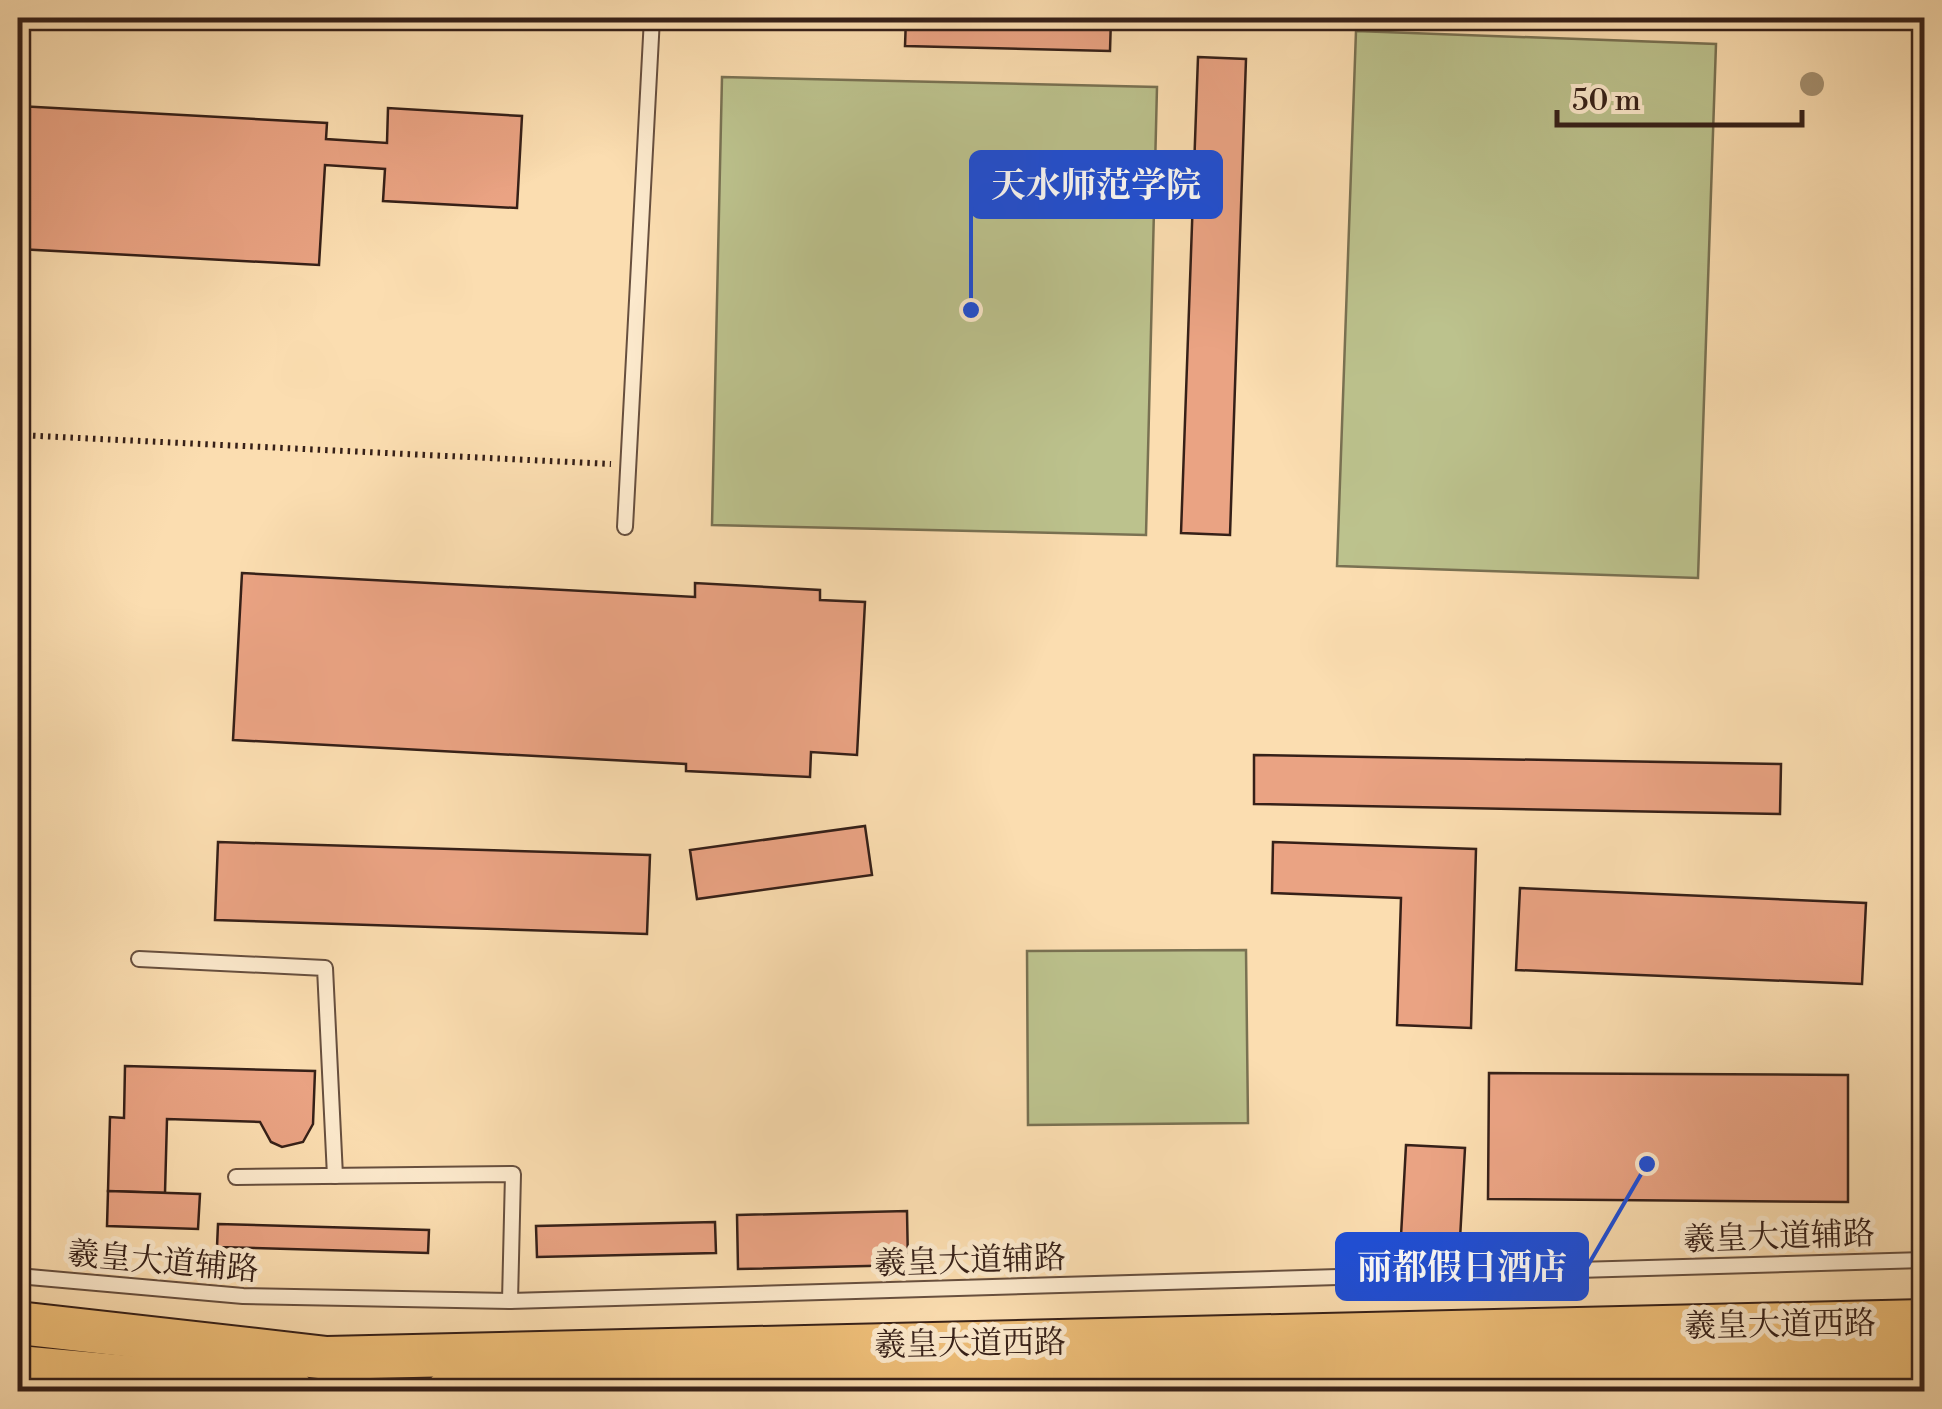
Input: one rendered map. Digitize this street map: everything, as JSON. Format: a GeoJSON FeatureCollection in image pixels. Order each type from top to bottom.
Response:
{"type":"FeatureCollection","features":[{"type":"Feature","properties":{"kind":"main road","name":"羲皇大道西路"},"geometry":{"type":"LineString","coordinates":[[18,1323],[326,1358],[1924,1321]]}},
{"type":"Feature","properties":{"kind":"main road","name":"羲皇大道西路"},"geometry":{"type":"LineString","coordinates":[[447,1392],[1924,1357]]}},
{"type":"Feature","properties":{"kind":"main road"},"geometry":{"type":"LineString","coordinates":[[18,1367],[293,1392]]}},
{"type":"Feature","properties":{"kind":"lane"},"geometry":{"type":"LineString","coordinates":[[625,527],[652,18]]}},
{"type":"Feature","properties":{"kind":"lane"},"geometry":{"type":"LineString","coordinates":[[140,959],[325,968],[335,1176]]}},
{"type":"Feature","properties":{"kind":"lane"},"geometry":{"type":"LineString","coordinates":[[236,1176],[513,1174],[510,1301]]}},
{"type":"Feature","properties":{"kind":"lane","name":"羲皇大道辅路"},"geometry":{"type":"LineString","coordinates":[[18,1276],[243,1296],[510,1301],[1924,1260]]}},
{"type":"Feature","properties":{"kind":"path"},"geometry":{"type":"LineString","coordinates":[[18,435],[628,465]]}},
{"type":"Feature","properties":{"kind":"green space"},"geometry":{"type":"Polygon","coordinates":[[[1356,31],[1716,44],[1698,578],[1337,566],[1356,31]]]}},
{"type":"Feature","properties":{"kind":"green space"},"geometry":{"type":"Polygon","coordinates":[[[722,77],[1157,87],[1146,535],[712,525],[722,77]]]}},
{"type":"Feature","properties":{"kind":"green space"},"geometry":{"type":"Polygon","coordinates":[[[1246,950],[1248,1123],[1028,1125],[1027,951],[1246,950]]]}},
{"type":"Feature","properties":{"kind":"building"},"geometry":{"type":"Polygon","coordinates":[[[906,18],[1111,18],[1110,51],[905,46],[906,18]]]}},
{"type":"Feature","properties":{"kind":"building"},"geometry":{"type":"Polygon","coordinates":[[[1198,57],[1246,59],[1230,535],[1181,533],[1198,57]]]}},
{"type":"Feature","properties":{"kind":"building"},"geometry":{"type":"Polygon","coordinates":[[[18,106],[327,123],[326,139],[387,143],[388,108],[522,116],[517,208],[383,201],[385,169],[325,165],[319,265],[18,249],[18,106]]]}},
{"type":"Feature","properties":{"kind":"building"},"geometry":{"type":"Polygon","coordinates":[[[242,573],[695,597],[695,583],[820,590],[820,600],[865,602],[857,755],[811,752],[810,777],[686,771],[686,764],[233,740],[242,573]]]}},
{"type":"Feature","properties":{"kind":"building"},"geometry":{"type":"Polygon","coordinates":[[[1254,755],[1781,764],[1780,814],[1254,804],[1254,755]]]}},
{"type":"Feature","properties":{"kind":"building"},"geometry":{"type":"Polygon","coordinates":[[[865,826],[872,875],[697,899],[690,850],[865,826]]]}},
{"type":"Feature","properties":{"kind":"building"},"geometry":{"type":"Polygon","coordinates":[[[218,842],[650,855],[647,934],[215,920],[218,842]]]}},
{"type":"Feature","properties":{"kind":"building"},"geometry":{"type":"Polygon","coordinates":[[[1273,842],[1476,849],[1471,1028],[1397,1025],[1401,898],[1272,893],[1273,842]]]}},
{"type":"Feature","properties":{"kind":"building"},"geometry":{"type":"Polygon","coordinates":[[[1520,888],[1866,903],[1862,984],[1516,970],[1520,888]]]}},
{"type":"Feature","properties":{"kind":"building"},"geometry":{"type":"Polygon","coordinates":[[[125,1066],[315,1071],[313,1124],[303,1142],[282,1147],[271,1142],[260,1122],[167,1119],[165,1193],[108,1191],[110,1117],[124,1118],[125,1066]]]}},
{"type":"Feature","properties":{"kind":"building"},"geometry":{"type":"Polygon","coordinates":[[[1489,1073],[1848,1075],[1848,1202],[1488,1199],[1489,1073]]]}},
{"type":"Feature","properties":{"kind":"building"},"geometry":{"type":"Polygon","coordinates":[[[1406,1145],[1465,1148],[1459,1257],[1400,1254],[1406,1145]]]}},
{"type":"Feature","properties":{"kind":"building"},"geometry":{"type":"Polygon","coordinates":[[[108,1191],[200,1194],[198,1229],[107,1226],[108,1191]]]}},
{"type":"Feature","properties":{"kind":"building"},"geometry":{"type":"Polygon","coordinates":[[[907,1211],[908,1265],[738,1269],[737,1215],[907,1211]]]}},
{"type":"Feature","properties":{"kind":"building"},"geometry":{"type":"Polygon","coordinates":[[[715,1222],[716,1253],[537,1257],[536,1226],[715,1222]]]}},
{"type":"Feature","properties":{"kind":"building"},"geometry":{"type":"Polygon","coordinates":[[[218,1224],[429,1230],[428,1253],[217,1247],[218,1224]]]}},
{"type":"Feature","properties":{"kind":"place","name":"天水师范学院"},"geometry":{"type":"Point","coordinates":[971,310]}},
{"type":"Feature","properties":{"kind":"place","name":"丽都假日酒店"},"geometry":{"type":"Point","coordinates":[1647,1164]}}]}
